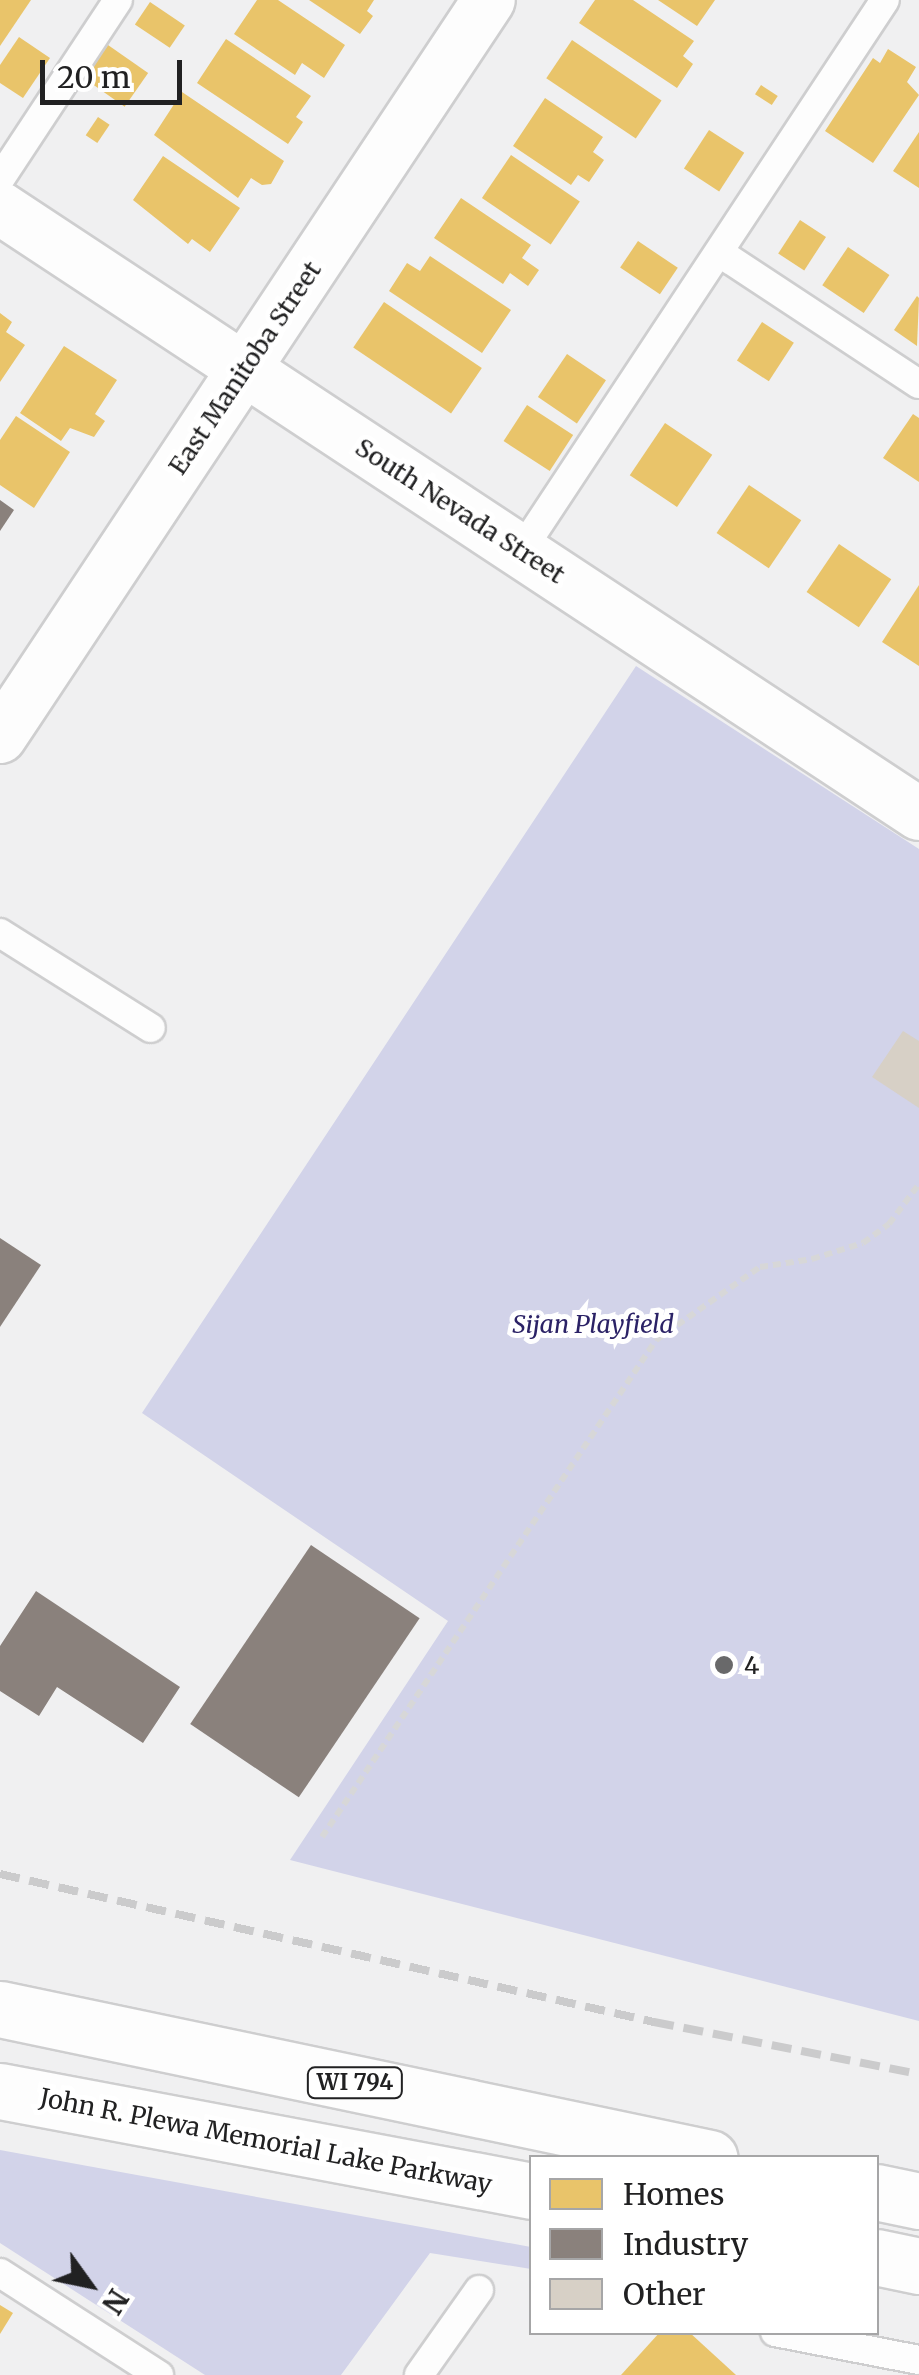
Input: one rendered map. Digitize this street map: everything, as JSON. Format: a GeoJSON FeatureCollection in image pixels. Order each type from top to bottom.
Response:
{"type":"FeatureCollection","features":[{"type":"Feature","properties":{"kind":"main road","name":"WI 794"},"geometry":{"type":"LineString","coordinates":[[0,2009],[696,2155]]}},
{"type":"Feature","properties":{"kind":"main road","name":"John R. Plewa Memorial Lake Parkway"},"geometry":{"type":"LineString","coordinates":[[0,2092],[529,2190]]}},
{"type":"Feature","properties":{"kind":"main road"},"geometry":{"type":"LineString","coordinates":[[879,2193],[919,2201]]}},
{"type":"Feature","properties":{"kind":"main road"},"geometry":{"type":"LineString","coordinates":[[879,2258],[919,2266]]}},
{"type":"Feature","properties":{"kind":"street","name":"East Manitoba Street"},"geometry":{"type":"LineString","coordinates":[[0,737],[490,0]]}},
{"type":"Feature","properties":{"kind":"street","name":"South Nevada Street"},"geometry":{"type":"LineString","coordinates":[[0,208],[919,814]]}},
{"type":"Feature","properties":{"kind":"lane"},"geometry":{"type":"LineString","coordinates":[[0,179],[118,0]]}},
{"type":"Feature","properties":{"kind":"lane"},"geometry":{"type":"LineString","coordinates":[[520,551],[885,0]]}},
{"type":"Feature","properties":{"kind":"lane"},"geometry":{"type":"LineString","coordinates":[[720,252],[919,384]]}},
{"type":"Feature","properties":{"kind":"lane"},"geometry":{"type":"LineString","coordinates":[[0,933],[150,1028]]}},
{"type":"Feature","properties":{"kind":"lane"},"geometry":{"type":"LineString","coordinates":[[0,2273],[158,2375]]}},
{"type":"Feature","properties":{"kind":"lane"},"geometry":{"type":"LineString","coordinates":[[419,2375],[479,2290]]}},
{"type":"Feature","properties":{"kind":"lane"},"geometry":{"type":"LineString","coordinates":[[790,2335],[919,2360]]}},
{"type":"Feature","properties":{"kind":"path"},"geometry":{"type":"LineString","coordinates":[[322,1837],[656,1340],[760,1267],[812,1260],[863,1243],[888,1224],[919,1184]]}},
{"type":"Feature","properties":{"kind":"green space","name":"Sijan Playfield"},"geometry":{"type":"Polygon","coordinates":[[[636,666],[919,849],[919,2021],[290,1860],[448,1621],[142,1413],[636,666]]]}},
{"type":"Feature","properties":{"kind":"green space"},"geometry":{"type":"Polygon","coordinates":[[[0,2150],[529,2247],[529,2269],[430,2253],[341,2375],[205,2375],[0,2243],[0,2150]]]}},
{"type":"Feature","properties":{"kind":"building: Homes"},"geometry":{"type":"Polygon","coordinates":[[[0,0],[31,0],[0,46],[0,0]]]}},
{"type":"Feature","properties":{"kind":"building: Homes"},"geometry":{"type":"Polygon","coordinates":[[[257,0],[278,0],[345,45],[324,78],[302,63],[295,75],[234,34],[257,0]]]}},
{"type":"Feature","properties":{"kind":"building: Homes"},"geometry":{"type":"Polygon","coordinates":[[[309,0],[374,0],[367,11],[373,16],[360,34],[309,0]]]}},
{"type":"Feature","properties":{"kind":"building: Homes"},"geometry":{"type":"Polygon","coordinates":[[[595,0],[633,0],[694,41],[683,56],[693,64],[677,88],[579,23],[595,0]]]}},
{"type":"Feature","properties":{"kind":"building: Homes"},"geometry":{"type":"Polygon","coordinates":[[[658,0],[715,0],[697,26],[658,0]]]}},
{"type":"Feature","properties":{"kind":"building: Homes"},"geometry":{"type":"Polygon","coordinates":[[[150,2],[185,25],[170,48],[135,24],[150,2]]]}},
{"type":"Feature","properties":{"kind":"building: Homes"},"geometry":{"type":"Polygon","coordinates":[[[19,37],[50,58],[23,98],[0,83],[0,65],[19,37]]]}},
{"type":"Feature","properties":{"kind":"building: Homes"},"geometry":{"type":"Polygon","coordinates":[[[226,39],[311,96],[296,117],[303,122],[288,144],[197,83],[226,39]]]}},
{"type":"Feature","properties":{"kind":"building: Homes"},"geometry":{"type":"Polygon","coordinates":[[[572,40],[662,100],[636,139],[546,78],[572,40]]]}},
{"type":"Feature","properties":{"kind":"building: Homes"},"geometry":{"type":"Polygon","coordinates":[[[108,45],[148,73],[125,107],[84,79],[108,45]]]}},
{"type":"Feature","properties":{"kind":"building: Homes"},"geometry":{"type":"Polygon","coordinates":[[[888,49],[916,67],[907,82],[919,95],[873,163],[825,131],[873,58],[880,63],[888,49]]]}},
{"type":"Feature","properties":{"kind":"building: Homes"},"geometry":{"type":"Polygon","coordinates":[[[761,85],[778,96],[772,105],[755,94],[761,85]]]}},
{"type":"Feature","properties":{"kind":"building: Homes"},"geometry":{"type":"Polygon","coordinates":[[[182,92],[284,161],[271,184],[262,185],[251,178],[238,198],[154,135],[182,92]]]}},
{"type":"Feature","properties":{"kind":"building: Homes"},"geometry":{"type":"Polygon","coordinates":[[[545,98],[603,137],[593,152],[604,160],[589,182],[578,175],[571,185],[513,146],[545,98]]]}},
{"type":"Feature","properties":{"kind":"building: Homes"},"geometry":{"type":"Polygon","coordinates":[[[98,117],[110,125],[97,143],[86,135],[98,117]]]}},
{"type":"Feature","properties":{"kind":"building: Homes"},"geometry":{"type":"Polygon","coordinates":[[[709,130],[744,153],[719,191],[684,169],[709,130]]]}},
{"type":"Feature","properties":{"kind":"building: Homes"},"geometry":{"type":"Polygon","coordinates":[[[919,132],[919,188],[893,171],[919,132]]]}},
{"type":"Feature","properties":{"kind":"building: Homes"},"geometry":{"type":"Polygon","coordinates":[[[511,155],[580,201],[551,245],[482,198],[511,155]]]}},
{"type":"Feature","properties":{"kind":"building: Homes"},"geometry":{"type":"Polygon","coordinates":[[[163,156],[240,208],[210,252],[192,239],[188,244],[133,200],[163,156]]]}},
{"type":"Feature","properties":{"kind":"building: Homes"},"geometry":{"type":"Polygon","coordinates":[[[461,198],[531,245],[522,258],[539,270],[528,286],[510,273],[503,284],[434,238],[461,198]]]}},
{"type":"Feature","properties":{"kind":"building: Homes"},"geometry":{"type":"Polygon","coordinates":[[[800,220],[826,237],[804,270],[778,254],[800,220]]]}},
{"type":"Feature","properties":{"kind":"building: Homes"},"geometry":{"type":"Polygon","coordinates":[[[638,241],[678,268],[660,294],[620,268],[638,241]]]}},
{"type":"Feature","properties":{"kind":"building: Homes"},"geometry":{"type":"Polygon","coordinates":[[[848,247],[889,275],[864,313],[822,285],[848,247]]]}},
{"type":"Feature","properties":{"kind":"building: Homes"},"geometry":{"type":"Polygon","coordinates":[[[430,256],[511,310],[482,353],[389,291],[407,263],[420,271],[430,256]]]}},
{"type":"Feature","properties":{"kind":"building: Homes"},"geometry":{"type":"Polygon","coordinates":[[[919,298],[917,346],[894,330],[919,298]]]}},
{"type":"Feature","properties":{"kind":"building: Homes"},"geometry":{"type":"Polygon","coordinates":[[[384,302],[482,368],[451,414],[353,348],[384,302]]]}},
{"type":"Feature","properties":{"kind":"building: Homes"},"geometry":{"type":"Polygon","coordinates":[[[0,313],[12,322],[6,332],[25,345],[0,382],[0,313]]]}},
{"type":"Feature","properties":{"kind":"building: Homes"},"geometry":{"type":"Polygon","coordinates":[[[762,322],[794,343],[769,381],[737,361],[762,322]]]}},
{"type":"Feature","properties":{"kind":"building: Homes"},"geometry":{"type":"Polygon","coordinates":[[[64,346],[117,380],[95,414],[105,421],[94,437],[70,428],[61,441],[20,413],[64,346]]]}},
{"type":"Feature","properties":{"kind":"building: Homes"},"geometry":{"type":"Polygon","coordinates":[[[567,354],[606,380],[577,423],[538,397],[567,354]]]}},
{"type":"Feature","properties":{"kind":"building: Homes"},"geometry":{"type":"Polygon","coordinates":[[[527,405],[573,435],[550,471],[504,441],[527,405]]]}},
{"type":"Feature","properties":{"kind":"building: Homes"},"geometry":{"type":"Polygon","coordinates":[[[913,414],[919,418],[919,482],[883,458],[913,414]]]}},
{"type":"Feature","properties":{"kind":"building: Homes"},"geometry":{"type":"Polygon","coordinates":[[[16,416],[70,452],[34,508],[0,485],[0,440],[16,416]]]}},
{"type":"Feature","properties":{"kind":"building: Homes"},"geometry":{"type":"Polygon","coordinates":[[[665,423],[712,455],[677,507],[630,475],[665,423]]]}},
{"type":"Feature","properties":{"kind":"building: Homes"},"geometry":{"type":"Polygon","coordinates":[[[749,485],[801,520],[769,568],[717,533],[749,485]]]}},
{"type":"Feature","properties":{"kind":"building: Homes"},"geometry":{"type":"Polygon","coordinates":[[[839,544],[891,579],[859,627],[807,592],[839,544]]]}},
{"type":"Feature","properties":{"kind":"building: Homes"},"geometry":{"type":"Polygon","coordinates":[[[919,585],[919,666],[882,642],[919,585]]]}},
{"type":"Feature","properties":{"kind":"building: Homes"},"geometry":{"type":"Polygon","coordinates":[[[0,2305],[13,2313],[0,2334],[0,2305]]]}},
{"type":"Feature","properties":{"kind":"building: Homes"},"geometry":{"type":"Polygon","coordinates":[[[657,2335],[692,2335],[736,2375],[621,2375],[657,2335]]]}},
{"type":"Feature","properties":{"kind":"building: Industry"},"geometry":{"type":"Polygon","coordinates":[[[0,500],[14,510],[0,531],[0,500]]]}},
{"type":"Feature","properties":{"kind":"building: Industry"},"geometry":{"type":"Polygon","coordinates":[[[0,1238],[41,1265],[0,1327],[0,1238]]]}},
{"type":"Feature","properties":{"kind":"building: Industry"},"geometry":{"type":"Polygon","coordinates":[[[311,1545],[420,1618],[299,1797],[190,1724],[311,1545]]]}},
{"type":"Feature","properties":{"kind":"building: Industry"},"geometry":{"type":"Polygon","coordinates":[[[36,1591],[180,1687],[143,1743],[57,1687],[39,1716],[0,1691],[0,1646],[36,1591]]]}},
{"type":"Feature","properties":{"kind":"building: Other"},"geometry":{"type":"Polygon","coordinates":[[[903,1031],[919,1041],[919,1108],[872,1077],[903,1031]]]}},
{"type":"Feature","properties":{"kind":"railway"},"geometry":{"type":"LineString","coordinates":[[0,1874],[654,2022],[919,2074]]}},
{"type":"Feature","properties":{"kind":"place","name":"4"},"geometry":{"type":"Point","coordinates":[724,1665]}}]}
